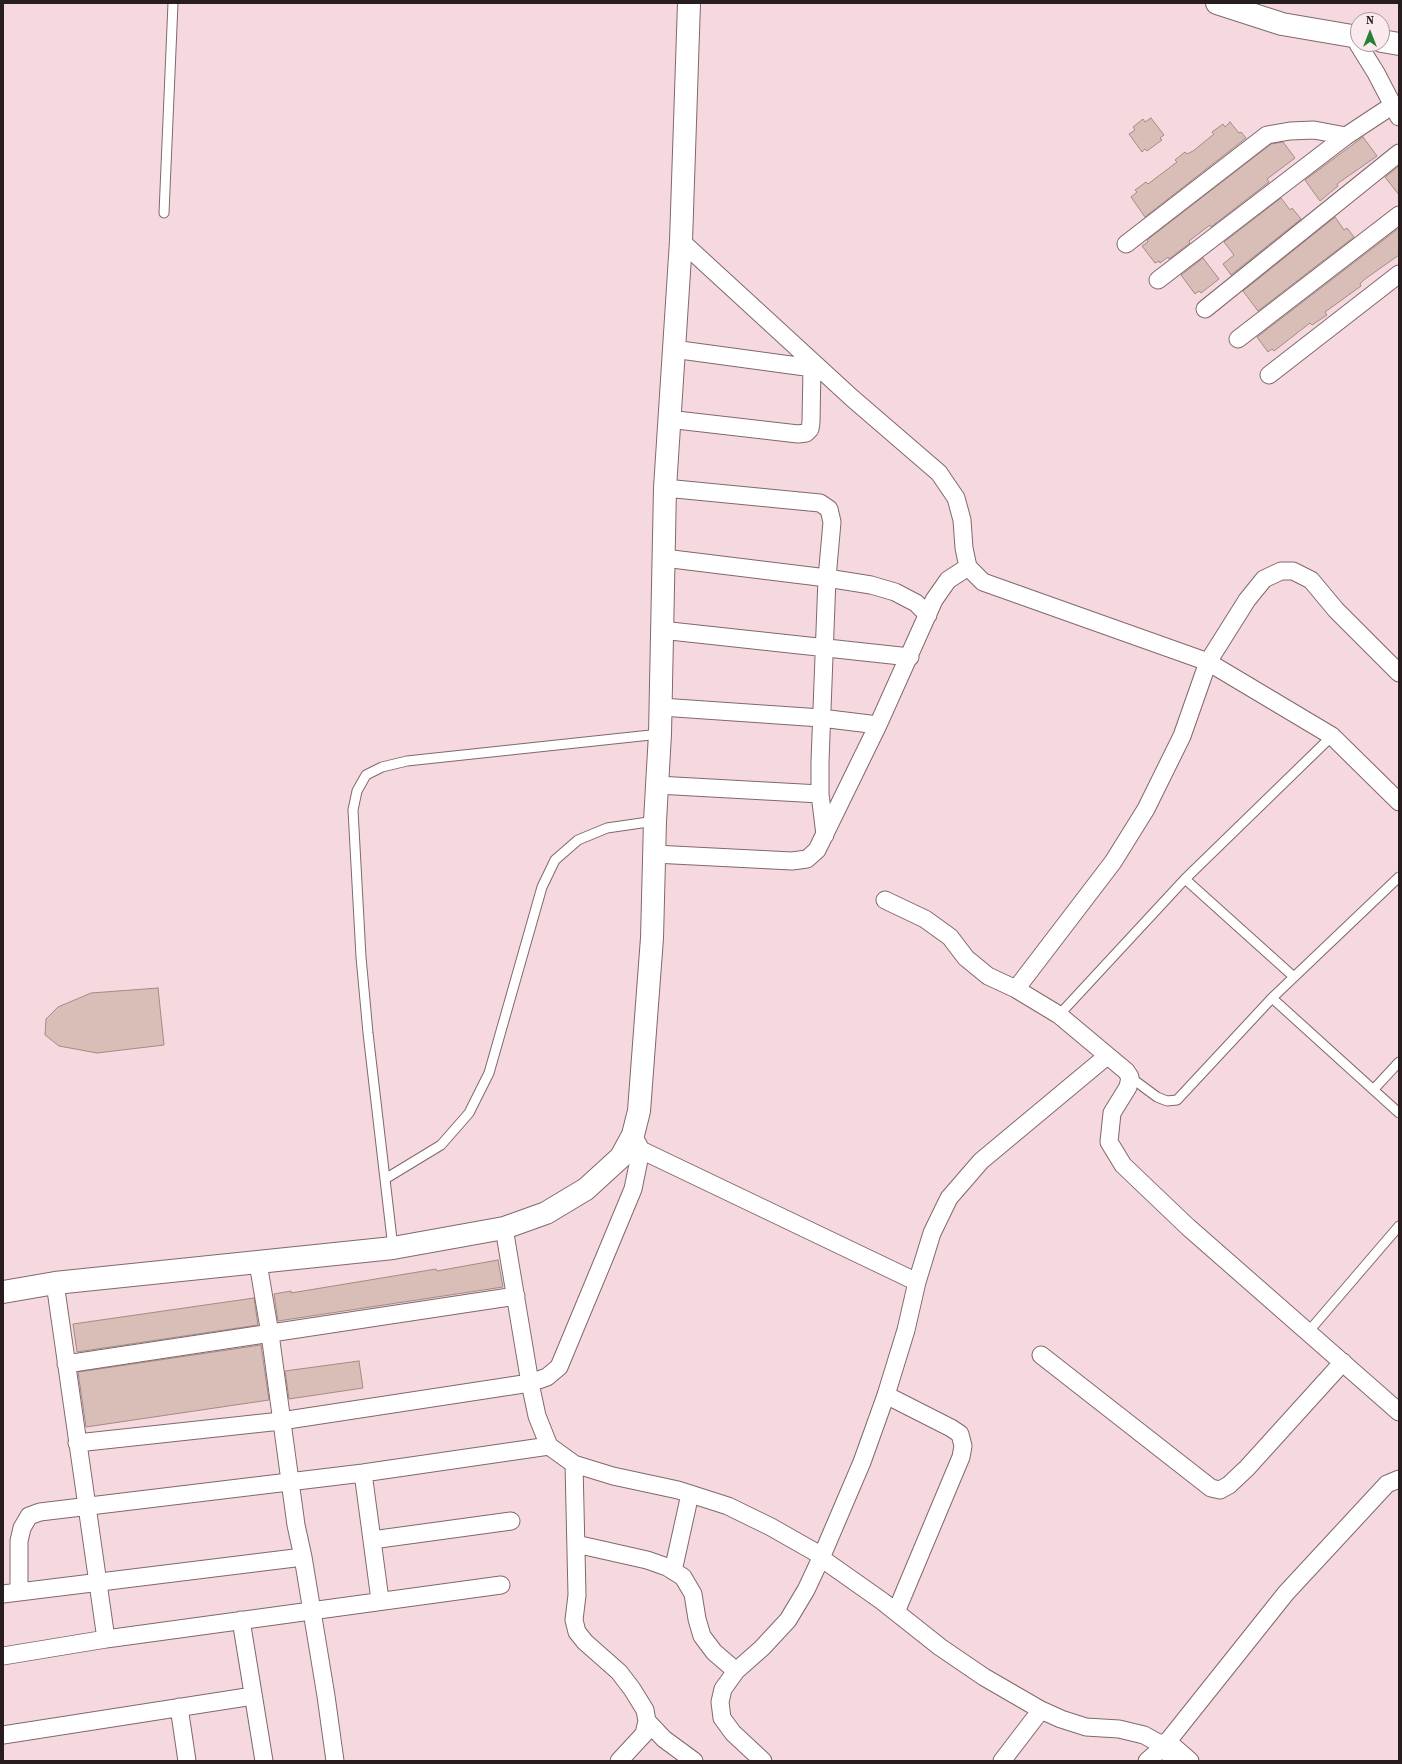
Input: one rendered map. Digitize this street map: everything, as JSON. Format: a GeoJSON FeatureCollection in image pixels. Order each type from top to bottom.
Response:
{"type":"FeatureCollection","features":[{"type":"Feature","properties":{"kind":"street"},"geometry":{"type":"LineString","coordinates":[[77,1443],[281,1421],[530,1383],[547,1377],[559,1367],[634,1189],[652,938],[655,821],[661,707],[661,630],[665,488],[668,419],[681,241],[689,3]]}},
{"type":"Feature","properties":{"kind":"street"},"geometry":{"type":"LineString","coordinates":[[1217,3],[1282,24],[1350,39]]}},
{"type":"Feature","properties":{"kind":"street"},"geometry":{"type":"LineString","coordinates":[[1158,280],[1346,136],[1396,111],[1364,52]]}},
{"type":"Feature","properties":{"kind":"street"},"geometry":{"type":"LineString","coordinates":[[1126,244],[1267,135],[1290,131],[1314,130],[1346,136]]}},
{"type":"Feature","properties":{"kind":"street"},"geometry":{"type":"LineString","coordinates":[[1205,309],[1399,154]]}},
{"type":"Feature","properties":{"kind":"street"},"geometry":{"type":"LineString","coordinates":[[1238,339],[1399,215]]}},
{"type":"Feature","properties":{"kind":"street"},"geometry":{"type":"LineString","coordinates":[[681,241],[816,369],[939,473],[956,498],[962,520],[964,548],[968,567],[983,582],[1208,662],[1332,736],[1399,802]]}},
{"type":"Feature","properties":{"kind":"street"},"geometry":{"type":"LineString","coordinates":[[1269,375],[1399,274]]}},
{"type":"Feature","properties":{"kind":"street"},"geometry":{"type":"LineString","coordinates":[[673,349],[816,369]]}},
{"type":"Feature","properties":{"kind":"street"},"geometry":{"type":"LineString","coordinates":[[668,419],[798,434],[806,432],[810,429],[816,369]]}},
{"type":"Feature","properties":{"kind":"street"},"geometry":{"type":"LineString","coordinates":[[665,488],[820,503],[829,509],[832,522],[827,578],[821,718],[820,794],[825,835]]}},
{"type":"Feature","properties":{"kind":"street"},"geometry":{"type":"LineString","coordinates":[[664,558],[827,578],[871,585],[895,592],[916,603],[928,615]]}},
{"type":"Feature","properties":{"kind":"street"},"geometry":{"type":"LineString","coordinates":[[654,854],[792,861],[807,859],[817,850],[910,657],[934,600],[948,580],[968,567]]}},
{"type":"Feature","properties":{"kind":"street"},"geometry":{"type":"LineString","coordinates":[[1016,989],[1113,862],[1146,809],[1182,736],[1208,662],[1247,600],[1264,579],[1281,570],[1293,570],[1311,580],[1336,610],[1399,673]]}},
{"type":"Feature","properties":{"kind":"street"},"geometry":{"type":"LineString","coordinates":[[661,630],[910,657]]}},
{"type":"Feature","properties":{"kind":"street"},"geometry":{"type":"LineString","coordinates":[[661,707],[821,718],[878,725]]}},
{"type":"Feature","properties":{"kind":"street"},"geometry":{"type":"LineString","coordinates":[[657,785],[820,794]]}},
{"type":"Feature","properties":{"kind":"street"},"geometry":{"type":"LineString","coordinates":[[885,900],[925,919],[950,937],[966,958],[988,976],[1016,989],[1059,1015],[1126,1071],[1130,1077],[1128,1087],[1112,1113],[1109,1142],[1123,1165],[1188,1227],[1309,1331],[1399,1412]]}},
{"type":"Feature","properties":{"kind":"street"},"geometry":{"type":"LineString","coordinates":[[763,1761],[733,1733],[722,1718],[720,1702],[723,1689],[736,1671],[762,1648],[788,1620],[806,1590],[821,1558],[862,1462],[886,1395],[906,1330],[917,1282],[932,1233],[949,1198],[981,1161],[1107,1056]]}},
{"type":"Feature","properties":{"kind":"street"},"geometry":{"type":"LineString","coordinates":[[3,1292],[55,1284],[393,1248],[504,1228],[546,1213],[586,1189],[637,1143]]}},
{"type":"Feature","properties":{"kind":"street"},"geometry":{"type":"LineString","coordinates":[[637,1143],[917,1282]]}},
{"type":"Feature","properties":{"kind":"street"},"geometry":{"type":"LineString","coordinates":[[504,1228],[530,1383],[538,1416],[549,1446],[574,1464],[613,1476],[690,1494],[728,1506],[771,1527],[815,1552],[821,1558],[896,1612],[940,1647],[984,1677],[1041,1710],[1061,1719],[1086,1727],[1119,1729],[1144,1734],[1165,1743],[1190,1761]]}},
{"type":"Feature","properties":{"kind":"street"},"geometry":{"type":"LineString","coordinates":[[258,1263],[270,1334],[296,1526],[303,1557],[335,1761]]}},
{"type":"Feature","properties":{"kind":"street"},"geometry":{"type":"LineString","coordinates":[[55,1284],[106,1639]]}},
{"type":"Feature","properties":{"kind":"street"},"geometry":{"type":"LineString","coordinates":[[66,1364],[516,1296]]}},
{"type":"Feature","properties":{"kind":"street"},"geometry":{"type":"LineString","coordinates":[[1041,1354],[1211,1488],[1220,1490],[1229,1485],[1247,1468],[1344,1362]]}},
{"type":"Feature","properties":{"kind":"street"},"geometry":{"type":"LineString","coordinates":[[886,1395],[951,1428],[960,1434],[963,1446],[962,1457],[896,1612]]}},
{"type":"Feature","properties":{"kind":"street"},"geometry":{"type":"LineString","coordinates":[[303,1557],[11,1593],[22,1528],[29,1516],[40,1512],[363,1474],[549,1446]]}},
{"type":"Feature","properties":{"kind":"street"},"geometry":{"type":"LineString","coordinates":[[574,1464],[577,1595],[574,1620],[577,1632],[585,1642],[619,1672],[645,1710],[648,1721],[664,1739],[694,1761]]}},
{"type":"Feature","properties":{"kind":"street"},"geometry":{"type":"LineString","coordinates":[[363,1474],[380,1600]]}},
{"type":"Feature","properties":{"kind":"street"},"geometry":{"type":"LineString","coordinates":[[1147,1761],[1165,1743],[1286,1593],[1387,1484],[1399,1479]]}},
{"type":"Feature","properties":{"kind":"street"},"geometry":{"type":"LineString","coordinates":[[673,1571],[690,1494]]}},
{"type":"Feature","properties":{"kind":"street"},"geometry":{"type":"LineString","coordinates":[[372,1540],[511,1521]]}},
{"type":"Feature","properties":{"kind":"street"},"geometry":{"type":"LineString","coordinates":[[576,1544],[648,1560],[683,1577],[693,1594],[697,1619],[702,1636],[714,1652],[736,1671]]}},
{"type":"Feature","properties":{"kind":"street"},"geometry":{"type":"LineString","coordinates":[[3,1656],[106,1639],[380,1600],[500,1585]]}},
{"type":"Feature","properties":{"kind":"street"},"geometry":{"type":"LineString","coordinates":[[240,1620],[253,1696],[261,1760]]}},
{"type":"Feature","properties":{"kind":"street"},"geometry":{"type":"LineString","coordinates":[[3,1735],[253,1696]]}},
{"type":"Feature","properties":{"kind":"street"},"geometry":{"type":"LineString","coordinates":[[179,1707],[187,1761]]}},
{"type":"Feature","properties":{"kind":"street"},"geometry":{"type":"LineString","coordinates":[[1002,1761],[1041,1710]]}},
{"type":"Feature","properties":{"kind":"street"},"geometry":{"type":"LineString","coordinates":[[619,1761],[644,1734],[648,1721]]}},
{"type":"Feature","properties":{"kind":"street"},"geometry":{"type":"LineString","coordinates":[[1165,1743],[1173,1761]]}},
{"type":"Feature","properties":{"kind":"lane"},"geometry":{"type":"LineString","coordinates":[[164,213],[173,3]]}},
{"type":"Feature","properties":{"kind":"lane"},"geometry":{"type":"LineString","coordinates":[[393,1248],[368,1033],[361,957],[353,810],[357,791],[366,775],[382,767],[407,761],[660,734]]}},
{"type":"Feature","properties":{"kind":"lane"},"geometry":{"type":"LineString","coordinates":[[1059,1015],[1185,879],[1332,736]]}},
{"type":"Feature","properties":{"kind":"lane"},"geometry":{"type":"LineString","coordinates":[[385,1179],[441,1145],[469,1113],[489,1073],[542,887],[555,860],[578,840],[607,828],[655,821]]}},
{"type":"Feature","properties":{"kind":"lane"},"geometry":{"type":"LineString","coordinates":[[1130,1077],[1156,1097],[1167,1102],[1177,1100],[1272,998],[1399,876]]}},
{"type":"Feature","properties":{"kind":"lane"},"geometry":{"type":"LineString","coordinates":[[1185,879],[1294,977]]}},
{"type":"Feature","properties":{"kind":"lane"},"geometry":{"type":"LineString","coordinates":[[1272,998],[1399,1113]]}},
{"type":"Feature","properties":{"kind":"lane"},"geometry":{"type":"LineString","coordinates":[[1374,1089],[1399,1062]]}},
{"type":"Feature","properties":{"kind":"lane"},"geometry":{"type":"LineString","coordinates":[[1309,1331],[1399,1226]]}},
{"type":"Feature","properties":{"kind":"building"},"geometry":{"type":"Polygon","coordinates":[[[1151,118],[1164,135],[1160,138],[1162,140],[1147,151],[1145,149],[1142,152],[1129,134],[1135,130],[1133,127],[1143,119],[1145,122],[1151,118]]]}},
{"type":"Feature","properties":{"kind":"building"},"geometry":{"type":"Polygon","coordinates":[[[1230,122],[1239,133],[1241,132],[1246,138],[1145,217],[1131,197],[1137,192],[1135,190],[1146,182],[1148,184],[1177,162],[1175,160],[1185,152],[1187,154],[1193,151],[1214,134],[1212,132],[1223,124],[1225,127],[1230,122]]]}},
{"type":"Feature","properties":{"kind":"building"},"geometry":{"type":"Polygon","coordinates":[[[1363,137],[1377,156],[1337,184],[1338,186],[1320,201],[1305,180],[1363,137]]]}},
{"type":"Feature","properties":{"kind":"building"},"geometry":{"type":"Polygon","coordinates":[[[1283,142],[1295,158],[1267,179],[1269,182],[1211,227],[1210,225],[1189,241],[1190,243],[1169,259],[1168,257],[1160,263],[1159,261],[1155,263],[1142,246],[1148,242],[1147,240],[1271,144],[1283,142]]]}},
{"type":"Feature","properties":{"kind":"building"},"geometry":{"type":"Polygon","coordinates":[[[1399,166],[1399,195],[1385,177],[1399,166]]]}},
{"type":"Feature","properties":{"kind":"building"},"geometry":{"type":"Polygon","coordinates":[[[1281,198],[1290,210],[1292,208],[1301,219],[1231,275],[1223,264],[1234,255],[1224,242],[1281,198]]]}},
{"type":"Feature","properties":{"kind":"building"},"geometry":{"type":"Polygon","coordinates":[[[1335,217],[1344,230],[1347,228],[1354,237],[1258,311],[1243,291],[1335,217]]]}},
{"type":"Feature","properties":{"kind":"building"},"geometry":{"type":"Polygon","coordinates":[[[1399,228],[1399,255],[1365,279],[1360,284],[1361,286],[1325,312],[1327,315],[1312,325],[1310,323],[1274,351],[1272,349],[1268,352],[1257,337],[1399,228]]]}},
{"type":"Feature","properties":{"kind":"building"},"geometry":{"type":"Polygon","coordinates":[[[1203,258],[1219,279],[1201,293],[1199,291],[1195,294],[1181,275],[1203,258]]]}},
{"type":"Feature","properties":{"kind":"building"},"geometry":{"type":"Polygon","coordinates":[[[158,988],[164,1045],[97,1053],[59,1046],[45,1035],[46,1019],[58,1007],[91,993],[158,988]]]}},
{"type":"Feature","properties":{"kind":"building"},"geometry":{"type":"Polygon","coordinates":[[[498,1260],[503,1287],[278,1321],[274,1294],[291,1291],[291,1293],[436,1269],[437,1271],[498,1260]]]}},
{"type":"Feature","properties":{"kind":"building"},"geometry":{"type":"Polygon","coordinates":[[[254,1298],[258,1325],[77,1352],[73,1324],[254,1298]]]}},
{"type":"Feature","properties":{"kind":"building"},"geometry":{"type":"Polygon","coordinates":[[[261,1345],[269,1400],[86,1427],[78,1372],[261,1345]]]}},
{"type":"Feature","properties":{"kind":"building"},"geometry":{"type":"Polygon","coordinates":[[[359,1361],[363,1388],[289,1399],[285,1371],[359,1361]]]}}]}
